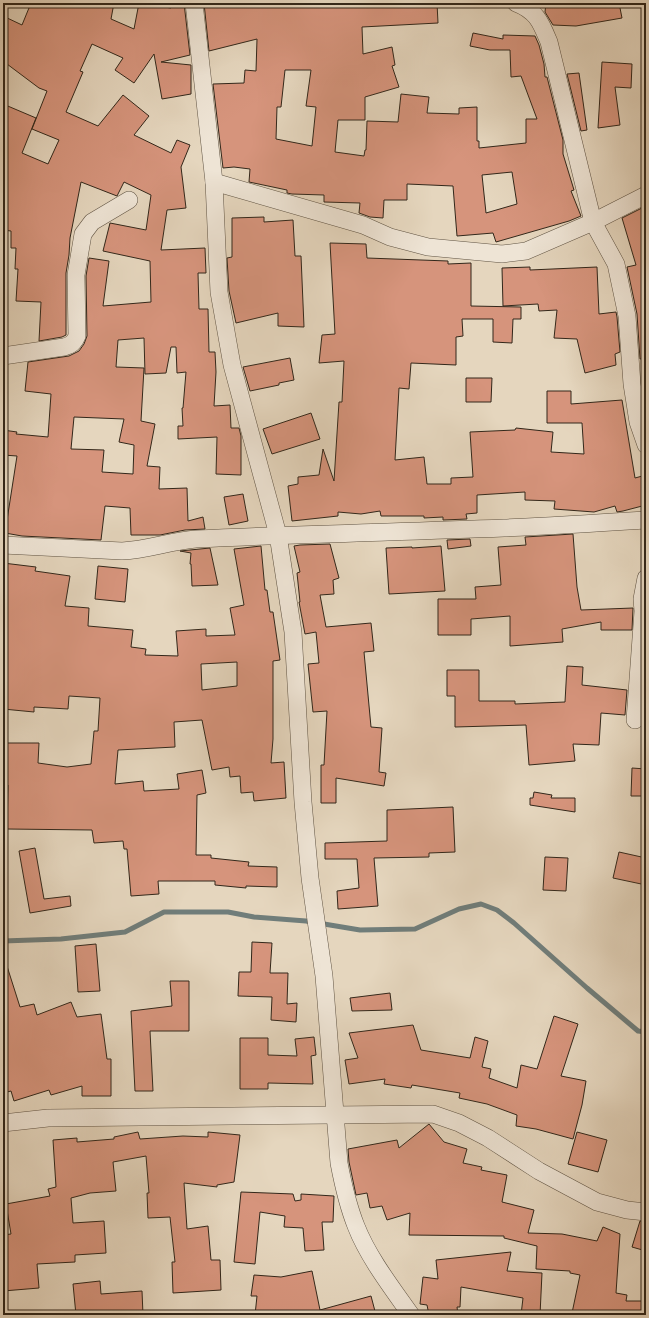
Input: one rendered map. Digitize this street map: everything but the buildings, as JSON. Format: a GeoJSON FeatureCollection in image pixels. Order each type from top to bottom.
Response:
{"type":"FeatureCollection","features":[{"type":"Feature","properties":{"kind":"street"},"geometry":{"type":"LineString","coordinates":[[194,3],[214,182],[219,292],[232,365],[278,535],[293,632],[302,802],[310,878],[324,976],[339,1163],[344,1189],[356,1226],[378,1268],[411,1315]]}},
{"type":"Feature","properties":{"kind":"street"},"geometry":{"type":"LineString","coordinates":[[516,3],[525,6],[540,21],[549,42],[593,222],[616,264],[628,316],[632,384],[638,422],[646,445]]}},
{"type":"Feature","properties":{"kind":"street"},"geometry":{"type":"LineString","coordinates":[[214,182],[363,225],[390,237],[428,247],[502,254],[526,251],[593,222],[646,195]]}},
{"type":"Feature","properties":{"kind":"street"},"geometry":{"type":"LineString","coordinates":[[3,356],[70,345],[74,342],[77,336],[76,275],[83,234],[92,222],[129,200]]}},
{"type":"Feature","properties":{"kind":"street"},"geometry":{"type":"LineString","coordinates":[[3,545],[139,551],[163,544],[190,539],[505,528],[646,520]]}},
{"type":"Feature","properties":{"kind":"street"},"geometry":{"type":"LineString","coordinates":[[635,720],[643,611],[642,599],[646,578]]}},
{"type":"Feature","properties":{"kind":"street"},"geometry":{"type":"LineString","coordinates":[[3,1123],[48,1118],[433,1114],[459,1123],[488,1138],[539,1171],[596,1202],[627,1210],[646,1212]]}},
{"type":"Feature","properties":{"kind":"waterway"},"geometry":{"type":"LineString","coordinates":[[3,941],[61,939],[125,932],[164,912],[228,912],[254,917],[306,921],[360,930],[415,929],[459,909],[481,904],[497,910],[514,923],[638,1031],[646,1032]]}}]}
